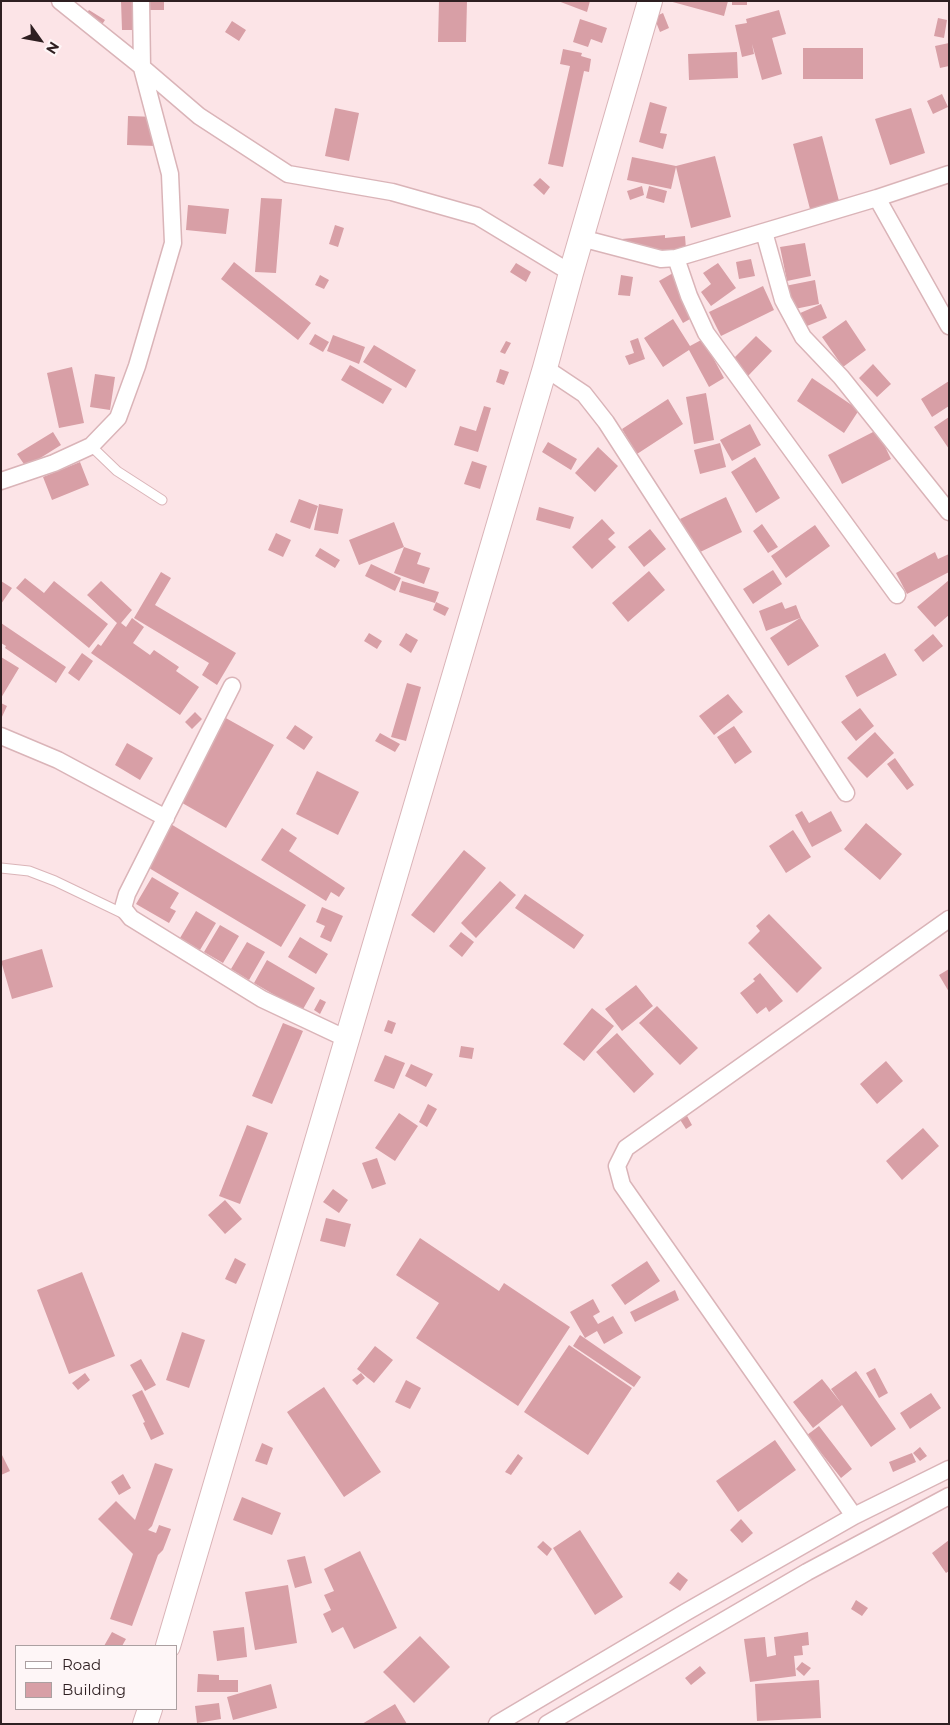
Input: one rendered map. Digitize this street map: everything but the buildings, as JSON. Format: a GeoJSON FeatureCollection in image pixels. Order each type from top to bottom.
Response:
{"type":"FeatureCollection","features":[{"type":"Feature","properties":{"kind":"main road"},"geometry":{"type":"LineString","coordinates":[[168,1645],[545,368],[650,1]]}},
{"type":"Feature","properties":{"kind":"main road"},"geometry":{"type":"LineString","coordinates":[[145,1724],[150,1710]]}},
{"type":"Feature","properties":{"kind":"street"},"geometry":{"type":"LineString","coordinates":[[60,1],[199,116],[288,174],[392,192],[476,216],[571,272]]}},
{"type":"Feature","properties":{"kind":"street"},"geometry":{"type":"LineString","coordinates":[[1,481],[54,463],[91,446],[118,418],[137,366],[173,243],[170,174],[142,68],[140,1]]}},
{"type":"Feature","properties":{"kind":"street"},"geometry":{"type":"LineString","coordinates":[[581,238],[661,259],[676,258],[877,198],[949,174]]}},
{"type":"Feature","properties":{"kind":"street"},"geometry":{"type":"LineString","coordinates":[[877,198],[949,326]]}},
{"type":"Feature","properties":{"kind":"street"},"geometry":{"type":"LineString","coordinates":[[764,232],[783,300],[803,337],[841,377],[949,512]]}},
{"type":"Feature","properties":{"kind":"street"},"geometry":{"type":"LineString","coordinates":[[676,258],[689,296],[706,333],[897,595]]}},
{"type":"Feature","properties":{"kind":"street"},"geometry":{"type":"LineString","coordinates":[[545,368],[584,394],[606,422],[846,793]]}},
{"type":"Feature","properties":{"kind":"street"},"geometry":{"type":"LineString","coordinates":[[232,686],[127,894],[123,908],[131,918],[262,999],[347,1040]]}},
{"type":"Feature","properties":{"kind":"street"},"geometry":{"type":"LineString","coordinates":[[1,736],[58,760],[166,818]]}},
{"type":"Feature","properties":{"kind":"street"},"geometry":{"type":"LineString","coordinates":[[854,1516],[622,1185],[617,1166],[626,1148],[949,919]]}},
{"type":"Feature","properties":{"kind":"street"},"geometry":{"type":"LineString","coordinates":[[497,1724],[686,1612],[854,1516],[949,1469]]}},
{"type":"Feature","properties":{"kind":"street"},"geometry":{"type":"LineString","coordinates":[[546,1724],[807,1572],[949,1496]]}},
{"type":"Feature","properties":{"kind":"lane"},"geometry":{"type":"LineString","coordinates":[[91,446],[117,472],[162,500]]}},
{"type":"Feature","properties":{"kind":"lane"},"geometry":{"type":"LineString","coordinates":[[1,868],[29,870],[56,881],[131,918]]}}]}
